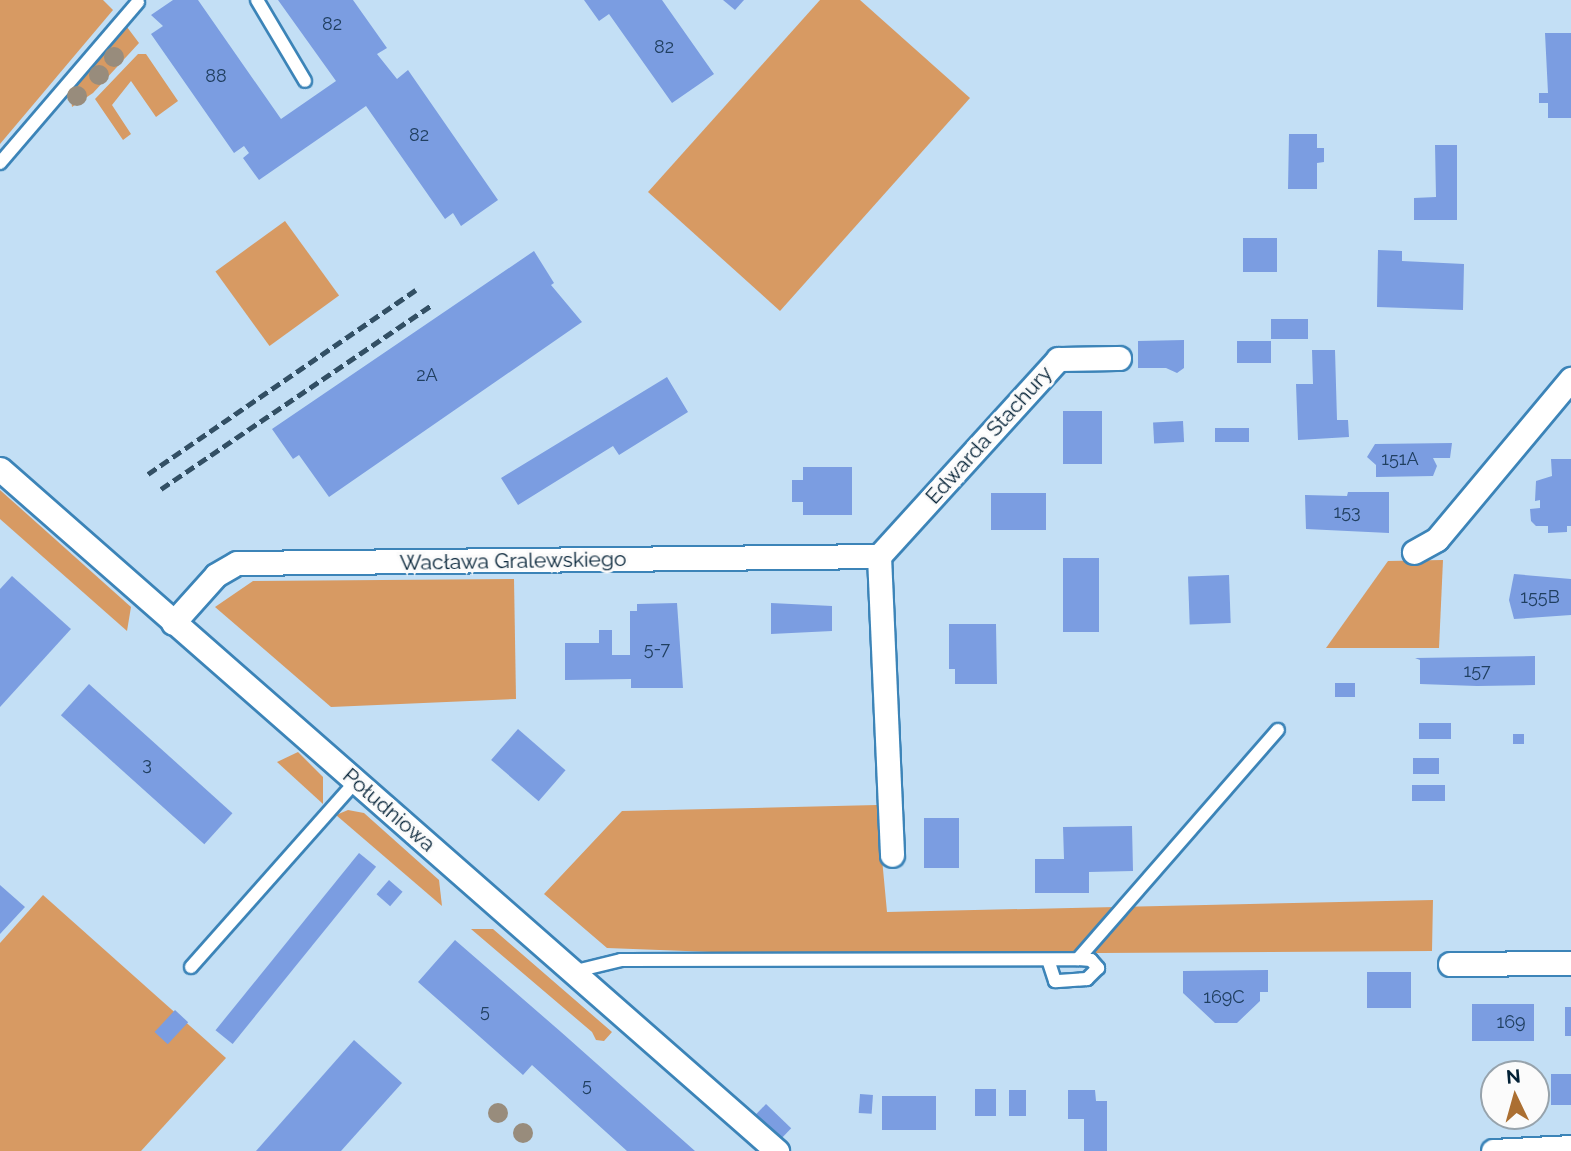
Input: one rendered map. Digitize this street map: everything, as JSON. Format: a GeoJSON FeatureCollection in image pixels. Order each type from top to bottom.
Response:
{"type":"FeatureCollection","features":[{"type":"Feature","properties":{"kind":"street","name":"Edwarda Stachury"},"geometry":{"type":"LineString","coordinates":[[879,556],[1058,359],[1119,358]]}},
{"type":"Feature","properties":{"kind":"street"},"geometry":{"type":"LineString","coordinates":[[1414,552],[1437,539],[1571,379]]}},
{"type":"Feature","properties":{"kind":"street","name":"Południowa"},"geometry":{"type":"LineString","coordinates":[[0,469],[173,623],[576,971],[777,1151]]}},
{"type":"Feature","properties":{"kind":"street","name":"Wacława Gralewskiego"},"geometry":{"type":"LineString","coordinates":[[173,623],[216,575],[237,563],[879,556]]}},
{"type":"Feature","properties":{"kind":"street"},"geometry":{"type":"LineString","coordinates":[[879,556],[892,855]]}},
{"type":"Feature","properties":{"kind":"street"},"geometry":{"type":"LineString","coordinates":[[1450,964],[1571,963]]}},
{"type":"Feature","properties":{"kind":"street"},"geometry":{"type":"LineString","coordinates":[[1493,1151],[1571,1147]]}},
{"type":"Feature","properties":{"kind":"lane"},"geometry":{"type":"LineString","coordinates":[[257,0],[305,81]]}},
{"type":"Feature","properties":{"kind":"lane"},"geometry":{"type":"LineString","coordinates":[[0,163],[138,2]]}},
{"type":"Feature","properties":{"kind":"lane"},"geometry":{"type":"LineString","coordinates":[[1078,959],[1278,730]]}},
{"type":"Feature","properties":{"kind":"lane"},"geometry":{"type":"LineString","coordinates":[[191,967],[355,781]]}},
{"type":"Feature","properties":{"kind":"lane"},"geometry":{"type":"LineString","coordinates":[[576,971],[621,960],[1078,959],[1091,960],[1098,968],[1087,979],[1055,981],[1048,960]]}},
{"type":"Feature","properties":{"kind":"shaded area"},"geometry":{"type":"Polygon","coordinates":[[[0,0],[103,0],[113,10],[0,144],[0,0]]]}},
{"type":"Feature","properties":{"kind":"shaded area"},"geometry":{"type":"Polygon","coordinates":[[[820,0],[860,0],[970,98],[780,311],[648,192],[820,0]]]}},
{"type":"Feature","properties":{"kind":"shaded area"},"geometry":{"type":"Polygon","coordinates":[[[127,27],[139,43],[93,93],[72,107],[70,92],[127,27]]]}},
{"type":"Feature","properties":{"kind":"shaded area"},"geometry":{"type":"Polygon","coordinates":[[[138,54],[146,54],[178,101],[156,117],[131,81],[112,105],[131,134],[123,140],[95,99],[138,54]]]}},
{"type":"Feature","properties":{"kind":"shaded area"},"geometry":{"type":"Polygon","coordinates":[[[285,221],[339,295],[270,346],[215,272],[285,221]]]}},
{"type":"Feature","properties":{"kind":"shaded area"},"geometry":{"type":"Polygon","coordinates":[[[0,490],[131,607],[127,631],[0,519],[0,490]]]}},
{"type":"Feature","properties":{"kind":"shaded area"},"geometry":{"type":"Polygon","coordinates":[[[1443,560],[1439,648],[1326,648],[1388,561],[1443,560]]]}},
{"type":"Feature","properties":{"kind":"shaded area"},"geometry":{"type":"Polygon","coordinates":[[[514,579],[516,699],[331,707],[215,607],[253,581],[514,579]]]}},
{"type":"Feature","properties":{"kind":"shaded area"},"geometry":{"type":"Polygon","coordinates":[[[298,752],[323,777],[323,804],[277,762],[298,752]]]}},
{"type":"Feature","properties":{"kind":"shaded area"},"geometry":{"type":"Polygon","coordinates":[[[877,805],[887,912],[1433,900],[1432,951],[788,955],[607,948],[544,894],[622,811],[877,805]]]}},
{"type":"Feature","properties":{"kind":"shaded area"},"geometry":{"type":"Polygon","coordinates":[[[348,810],[364,813],[439,880],[442,906],[336,815],[348,810]]]}},
{"type":"Feature","properties":{"kind":"shaded area"},"geometry":{"type":"Polygon","coordinates":[[[43,895],[226,1058],[141,1151],[0,1151],[0,943],[43,895]]]}},
{"type":"Feature","properties":{"kind":"shaded area"},"geometry":{"type":"Polygon","coordinates":[[[471,929],[493,929],[612,1032],[604,1041],[596,1040],[592,1032],[471,929]]]}},
{"type":"Feature","properties":{"kind":"building"},"geometry":{"type":"Polygon","coordinates":[[[173,0],[198,0],[281,119],[336,81],[278,0],[353,0],[387,48],[377,54],[397,79],[408,70],[498,200],[461,226],[453,213],[445,219],[366,106],[259,180],[243,158],[249,153],[244,146],[234,153],[151,34],[163,26],[151,15],[173,0]]]}},
{"type":"Feature","properties":{"kind":"building"},"geometry":{"type":"Polygon","coordinates":[[[584,0],[662,0],[714,74],[672,103],[609,14],[599,21],[584,0]]]}},
{"type":"Feature","properties":{"kind":"building"},"geometry":{"type":"Polygon","coordinates":[[[723,0],[744,0],[735,10],[723,0]]]}},
{"type":"Feature","properties":{"kind":"building"},"geometry":{"type":"Polygon","coordinates":[[[1545,33],[1571,33],[1571,118],[1548,118],[1548,103],[1539,103],[1539,93],[1548,93],[1545,33]]]}},
{"type":"Feature","properties":{"kind":"building"},"geometry":{"type":"Polygon","coordinates":[[[1289,134],[1317,134],[1317,148],[1324,148],[1324,162],[1317,163],[1317,189],[1288,189],[1289,134]]]}},
{"type":"Feature","properties":{"kind":"building"},"geometry":{"type":"Polygon","coordinates":[[[1435,145],[1457,145],[1457,220],[1414,220],[1414,198],[1436,197],[1435,145]]]}},
{"type":"Feature","properties":{"kind":"building"},"geometry":{"type":"Polygon","coordinates":[[[1243,238],[1277,238],[1277,272],[1243,272],[1243,238]]]}},
{"type":"Feature","properties":{"kind":"building"},"geometry":{"type":"Polygon","coordinates":[[[1378,250],[1402,251],[1402,261],[1464,264],[1463,310],[1377,307],[1378,250]]]}},
{"type":"Feature","properties":{"kind":"building"},"geometry":{"type":"Polygon","coordinates":[[[534,251],[554,283],[551,285],[582,322],[329,497],[299,455],[293,459],[272,429],[534,251]]]}},
{"type":"Feature","properties":{"kind":"building"},"geometry":{"type":"Polygon","coordinates":[[[1271,319],[1308,319],[1308,339],[1271,339],[1271,319]]]}},
{"type":"Feature","properties":{"kind":"building"},"geometry":{"type":"Polygon","coordinates":[[[1184,340],[1184,368],[1177,373],[1166,368],[1138,368],[1138,341],[1184,340]]]}},
{"type":"Feature","properties":{"kind":"building"},"geometry":{"type":"Polygon","coordinates":[[[1237,341],[1271,341],[1271,363],[1237,363],[1237,341]]]}},
{"type":"Feature","properties":{"kind":"building"},"geometry":{"type":"Polygon","coordinates":[[[1312,350],[1335,350],[1337,420],[1348,420],[1349,437],[1298,440],[1296,384],[1313,384],[1312,350]]]}},
{"type":"Feature","properties":{"kind":"building"},"geometry":{"type":"Polygon","coordinates":[[[667,377],[688,412],[619,455],[613,446],[518,505],[501,478],[667,377]]]}},
{"type":"Feature","properties":{"kind":"building"},"geometry":{"type":"Polygon","coordinates":[[[1063,411],[1102,411],[1102,464],[1063,464],[1063,411]]]}},
{"type":"Feature","properties":{"kind":"building"},"geometry":{"type":"Polygon","coordinates":[[[1183,421],[1184,442],[1154,444],[1153,423],[1183,421]]]}},
{"type":"Feature","properties":{"kind":"building"},"geometry":{"type":"Polygon","coordinates":[[[1215,428],[1249,428],[1249,442],[1215,442],[1215,428]]]}},
{"type":"Feature","properties":{"kind":"building"},"geometry":{"type":"Polygon","coordinates":[[[1452,443],[1450,458],[1433,458],[1437,466],[1433,476],[1376,477],[1376,465],[1367,457],[1375,444],[1452,443]]]}},
{"type":"Feature","properties":{"kind":"building"},"geometry":{"type":"Polygon","coordinates":[[[1551,459],[1571,459],[1571,526],[1567,526],[1567,532],[1548,533],[1548,526],[1536,526],[1531,521],[1530,509],[1540,508],[1540,500],[1535,501],[1536,481],[1552,476],[1551,459]]]}},
{"type":"Feature","properties":{"kind":"building"},"geometry":{"type":"Polygon","coordinates":[[[803,467],[852,467],[852,515],[803,515],[803,502],[792,502],[792,480],[803,480],[803,467]]]}},
{"type":"Feature","properties":{"kind":"building"},"geometry":{"type":"Polygon","coordinates":[[[1348,492],[1389,492],[1389,533],[1306,529],[1305,495],[1347,496],[1348,492]]]}},
{"type":"Feature","properties":{"kind":"building"},"geometry":{"type":"Polygon","coordinates":[[[991,493],[1046,493],[1046,530],[991,530],[991,493]]]}},
{"type":"Feature","properties":{"kind":"building"},"geometry":{"type":"Polygon","coordinates":[[[1063,558],[1099,558],[1099,632],[1063,632],[1063,558]]]}},
{"type":"Feature","properties":{"kind":"building"},"geometry":{"type":"Polygon","coordinates":[[[1514,574],[1571,579],[1571,615],[1514,619],[1509,600],[1514,574]]]}},
{"type":"Feature","properties":{"kind":"building"},"geometry":{"type":"Polygon","coordinates":[[[1229,575],[1231,623],[1190,624],[1188,576],[1229,575]]]}},
{"type":"Feature","properties":{"kind":"building"},"geometry":{"type":"Polygon","coordinates":[[[12,576],[71,629],[0,707],[0,589],[12,576]]]}},
{"type":"Feature","properties":{"kind":"building"},"geometry":{"type":"Polygon","coordinates":[[[677,603],[683,688],[631,688],[631,679],[565,680],[565,643],[599,643],[599,630],[612,630],[612,655],[630,655],[630,611],[637,611],[637,604],[677,603]]]}},
{"type":"Feature","properties":{"kind":"building"},"geometry":{"type":"Polygon","coordinates":[[[771,603],[832,606],[832,631],[771,634],[771,603]]]}},
{"type":"Feature","properties":{"kind":"building"},"geometry":{"type":"Polygon","coordinates":[[[949,624],[996,624],[997,684],[955,684],[955,669],[949,669],[949,624]]]}},
{"type":"Feature","properties":{"kind":"building"},"geometry":{"type":"Polygon","coordinates":[[[1535,656],[1535,685],[1477,686],[1420,684],[1420,660],[1415,658],[1535,656]]]}},
{"type":"Feature","properties":{"kind":"building"},"geometry":{"type":"Polygon","coordinates":[[[1335,683],[1355,683],[1355,697],[1335,697],[1335,683]]]}},
{"type":"Feature","properties":{"kind":"building"},"geometry":{"type":"Polygon","coordinates":[[[89,684],[232,813],[204,844],[61,715],[89,684]]]}},
{"type":"Feature","properties":{"kind":"building"},"geometry":{"type":"Polygon","coordinates":[[[1419,723],[1451,723],[1451,739],[1419,739],[1419,723]]]}},
{"type":"Feature","properties":{"kind":"building"},"geometry":{"type":"Polygon","coordinates":[[[518,729],[566,770],[539,801],[491,760],[518,729]]]}},
{"type":"Feature","properties":{"kind":"building"},"geometry":{"type":"Polygon","coordinates":[[[1513,734],[1524,734],[1524,744],[1513,744],[1513,734]]]}},
{"type":"Feature","properties":{"kind":"building"},"geometry":{"type":"Polygon","coordinates":[[[1413,758],[1439,758],[1439,774],[1413,774],[1413,758]]]}},
{"type":"Feature","properties":{"kind":"building"},"geometry":{"type":"Polygon","coordinates":[[[1412,785],[1445,785],[1445,801],[1412,801],[1412,785]]]}},
{"type":"Feature","properties":{"kind":"building"},"geometry":{"type":"Polygon","coordinates":[[[924,818],[959,818],[959,868],[924,868],[924,818]]]}},
{"type":"Feature","properties":{"kind":"building"},"geometry":{"type":"Polygon","coordinates":[[[1132,826],[1133,871],[1089,872],[1089,893],[1035,893],[1035,859],[1064,859],[1063,827],[1132,826]]]}},
{"type":"Feature","properties":{"kind":"building"},"geometry":{"type":"Polygon","coordinates":[[[359,853],[376,867],[233,1044],[216,1030],[359,853]]]}},
{"type":"Feature","properties":{"kind":"building"},"geometry":{"type":"Polygon","coordinates":[[[389,880],[403,892],[390,906],[377,894],[389,880]]]}},
{"type":"Feature","properties":{"kind":"building"},"geometry":{"type":"Polygon","coordinates":[[[0,885],[25,907],[0,934],[0,885]]]}},
{"type":"Feature","properties":{"kind":"building"},"geometry":{"type":"Polygon","coordinates":[[[455,940],[695,1151],[627,1151],[532,1065],[523,1075],[418,982],[455,940]]]}},
{"type":"Feature","properties":{"kind":"building"},"geometry":{"type":"Polygon","coordinates":[[[1268,970],[1268,992],[1260,992],[1260,1001],[1237,1023],[1215,1023],[1183,993],[1183,971],[1268,970]]]}},
{"type":"Feature","properties":{"kind":"building"},"geometry":{"type":"Polygon","coordinates":[[[1367,972],[1411,972],[1411,1008],[1367,1008],[1367,972]]]}},
{"type":"Feature","properties":{"kind":"building"},"geometry":{"type":"Polygon","coordinates":[[[1472,1004],[1534,1004],[1534,1041],[1472,1041],[1472,1004]]]}},
{"type":"Feature","properties":{"kind":"building"},"geometry":{"type":"Polygon","coordinates":[[[1565,1007],[1571,1007],[1571,1036],[1565,1036],[1565,1007]]]}},
{"type":"Feature","properties":{"kind":"building"},"geometry":{"type":"Polygon","coordinates":[[[175,1010],[188,1022],[168,1044],[155,1032],[175,1010]]]}},
{"type":"Feature","properties":{"kind":"building"},"geometry":{"type":"Polygon","coordinates":[[[354,1040],[402,1083],[341,1151],[256,1151],[354,1040]]]}},
{"type":"Feature","properties":{"kind":"building"},"geometry":{"type":"Polygon","coordinates":[[[1551,1074],[1571,1074],[1571,1105],[1551,1105],[1551,1074]]]}},
{"type":"Feature","properties":{"kind":"building"},"geometry":{"type":"Polygon","coordinates":[[[975,1089],[996,1089],[996,1116],[975,1116],[975,1089]]]}},
{"type":"Feature","properties":{"kind":"building"},"geometry":{"type":"Polygon","coordinates":[[[1009,1090],[1026,1090],[1026,1116],[1009,1116],[1009,1090]]]}},
{"type":"Feature","properties":{"kind":"building"},"geometry":{"type":"Polygon","coordinates":[[[1068,1090],[1095,1090],[1096,1101],[1107,1101],[1107,1151],[1084,1151],[1084,1119],[1068,1119],[1068,1090]]]}},
{"type":"Feature","properties":{"kind":"building"},"geometry":{"type":"Polygon","coordinates":[[[860,1094],[873,1095],[872,1114],[859,1113],[860,1094]]]}},
{"type":"Feature","properties":{"kind":"building"},"geometry":{"type":"Polygon","coordinates":[[[882,1096],[936,1096],[936,1130],[882,1130],[882,1096]]]}},
{"type":"Feature","properties":{"kind":"building"},"geometry":{"type":"Polygon","coordinates":[[[766,1104],[791,1128],[777,1143],[751,1119],[766,1104]]]}},
{"type":"Feature","properties":{"kind":"railway"},"geometry":{"type":"LineString","coordinates":[[148,474],[416,290]]}},
{"type":"Feature","properties":{"kind":"railway"},"geometry":{"type":"LineString","coordinates":[[161,489],[432,305]]}}]}
